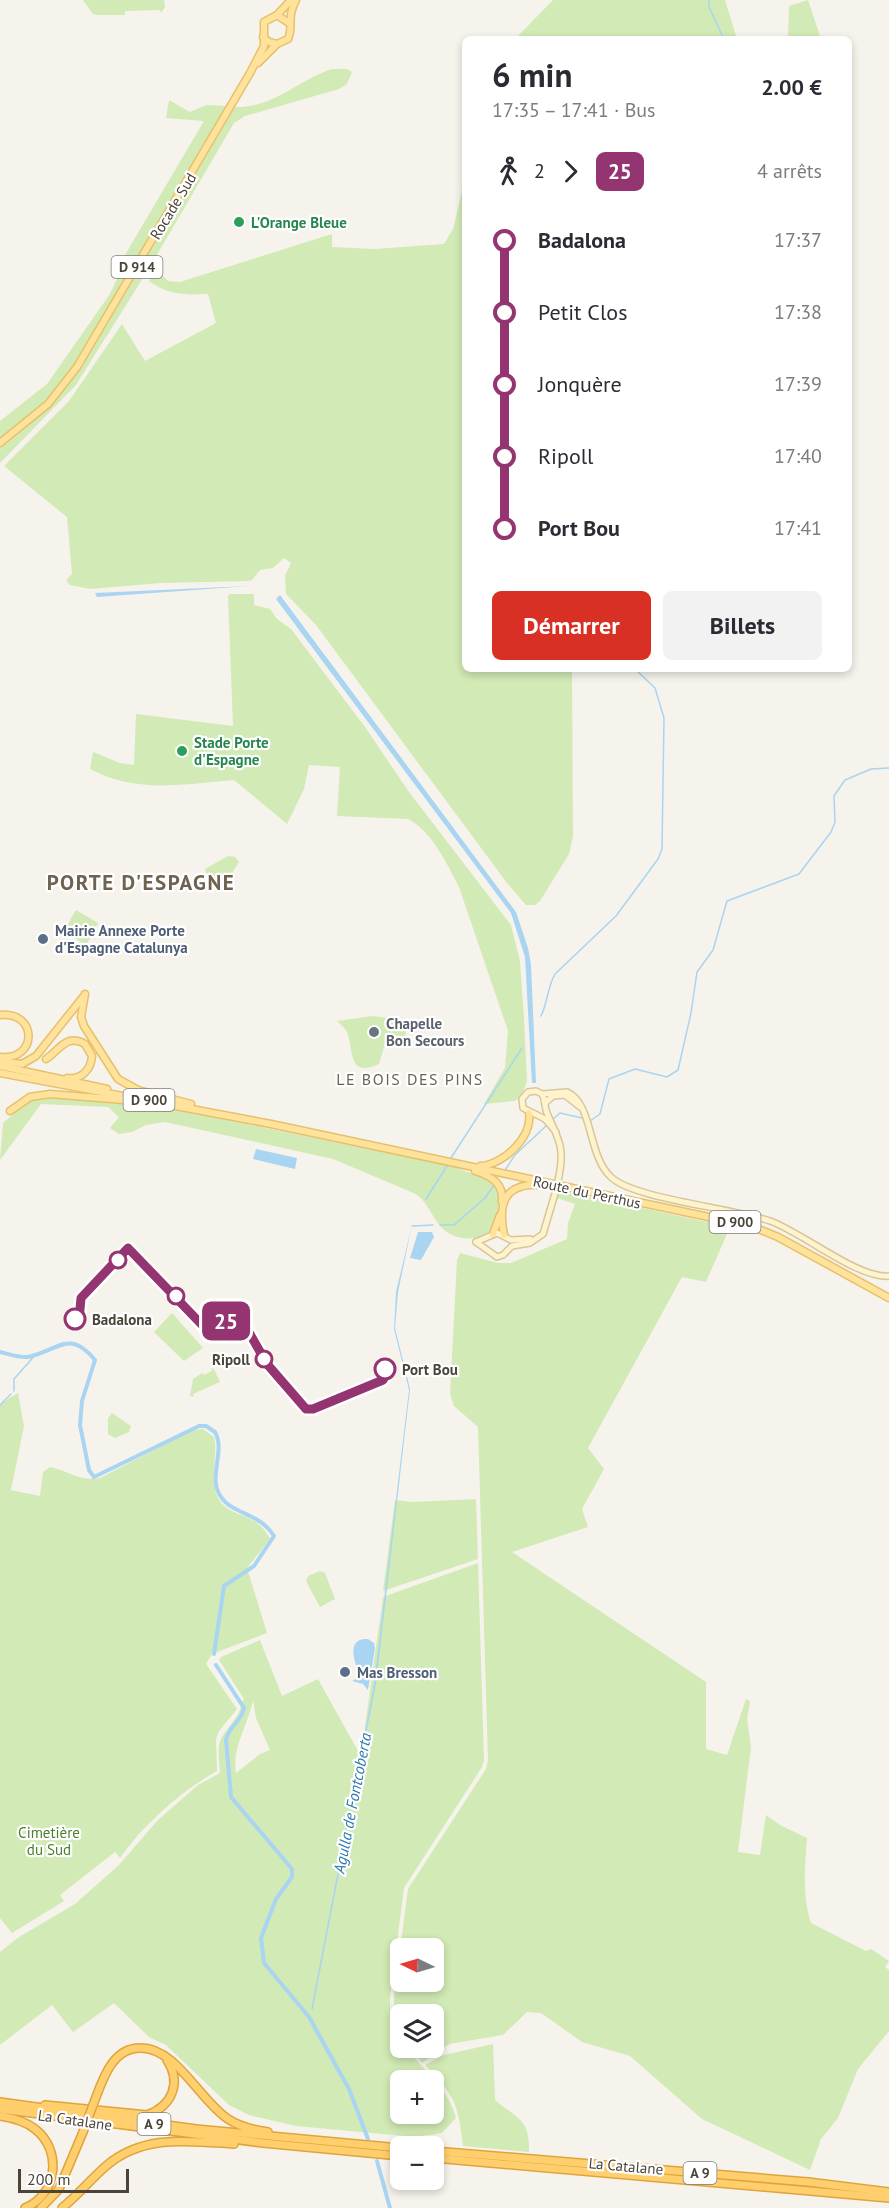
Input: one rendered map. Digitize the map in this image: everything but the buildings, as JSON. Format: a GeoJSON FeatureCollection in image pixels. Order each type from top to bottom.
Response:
{"type":"FeatureCollection","features":[{"type":"Feature","properties":{"kind":"highway"},"geometry":{"type":"LineString","coordinates":[[41,2208],[59,2189],[109,2068],[120,2054],[137,2048],[159,2052],[169,2057],[228,2119],[246,2128],[289,2134],[302,2140]]}},
{"type":"Feature","properties":{"kind":"highway"},"geometry":{"type":"LineString","coordinates":[[4,2103],[21,2101],[147,2115],[163,2108],[174,2089],[173,2072],[159,2052]]}},
{"type":"Feature","properties":{"kind":"highway","name":"La Catalane"},"geometry":{"type":"LineString","coordinates":[[4,2103],[196,2129],[390,2147]]}},
{"type":"Feature","properties":{"kind":"highway","name":"La Catalane"},"geometry":{"type":"LineString","coordinates":[[0,2109],[263,2143],[390,2155]]}},
{"type":"Feature","properties":{"kind":"highway"},"geometry":{"type":"LineString","coordinates":[[0,2116],[24,2122],[36,2130],[49,2145],[52,2156],[52,2179],[48,2187],[42,2197],[25,2208]]}},
{"type":"Feature","properties":{"kind":"highway"},"geometry":{"type":"LineString","coordinates":[[62,2208],[105,2167],[132,2149],[153,2142],[249,2146],[263,2143]]}},
{"type":"Feature","properties":{"kind":"highway","name":"La Catalane"},"geometry":{"type":"LineString","coordinates":[[444,2152],[808,2182],[889,2192]]}},
{"type":"Feature","properties":{"kind":"highway","name":"La Catalane"},"geometry":{"type":"LineString","coordinates":[[444,2159],[889,2198]]}},
{"type":"Feature","properties":{"kind":"main road"},"geometry":{"type":"LineString","coordinates":[[291,0],[277,15],[264,22],[263,36],[269,42],[277,45],[285,42],[290,35],[289,15],[296,0]]}},
{"type":"Feature","properties":{"kind":"main road"},"geometry":{"type":"LineString","coordinates":[[277,15],[289,23]]}},
{"type":"Feature","properties":{"kind":"main road","name":"Rocade Sud"},"geometry":{"type":"LineString","coordinates":[[0,443],[34,418],[72,375],[250,74],[264,46],[263,36]]}},
{"type":"Feature","properties":{"kind":"main road","name":"Rocade Sud"},"geometry":{"type":"LineString","coordinates":[[250,74],[277,45]]}},
{"type":"Feature","properties":{"kind":"main road"},"geometry":{"type":"LineString","coordinates":[[0,1059],[21,1064],[36,1056],[85,994],[81,1017],[84,1026],[118,1079],[138,1090],[236,1115]]}},
{"type":"Feature","properties":{"kind":"main road"},"geometry":{"type":"LineString","coordinates":[[0,1015],[20,1018],[26,1026],[28,1036],[26,1047],[18,1055],[0,1059]]}},
{"type":"Feature","properties":{"kind":"main road"},"geometry":{"type":"LineString","coordinates":[[28,1071],[73,1078],[85,1073],[92,1056],[85,1044],[72,1041],[57,1048],[46,1059]]}},
{"type":"Feature","properties":{"kind":"main road","name":"Route du Perthus"},"geometry":{"type":"LineString","coordinates":[[0,1066],[271,1124]]}},
{"type":"Feature","properties":{"kind":"main road","name":"Route du Perthus"},"geometry":{"type":"LineString","coordinates":[[0,1073],[271,1124],[751,1226],[778,1238],[889,1298]]}},
{"type":"Feature","properties":{"kind":"main road"},"geometry":{"type":"LineString","coordinates":[[556,1132],[545,1119],[532,1114],[522,1105],[524,1096],[533,1091],[542,1094],[560,1091],[573,1095],[582,1106],[598,1159],[618,1184],[639,1192],[713,1206],[767,1220],[868,1272],[889,1276]]}},
{"type":"Feature","properties":{"kind":"main road"},"geometry":{"type":"LineString","coordinates":[[10,1111],[30,1097],[50,1094],[155,1103],[271,1124]]}},
{"type":"Feature","properties":{"kind":"main road"},"geometry":{"type":"LineString","coordinates":[[537,1238],[520,1240],[490,1237],[476,1242],[497,1257],[508,1250],[537,1238],[543,1234],[548,1223],[559,1176],[562,1148],[542,1094]]}},
{"type":"Feature","properties":{"kind":"main road"},"geometry":{"type":"LineString","coordinates":[[469,1166],[491,1165],[499,1161],[526,1135],[532,1114],[553,1096],[565,1095],[579,1106],[584,1114]]}},
{"type":"Feature","properties":{"kind":"main road"},"geometry":{"type":"LineString","coordinates":[[455,1163],[490,1176],[502,1189],[502,1206],[486,1248]]}},
{"type":"Feature","properties":{"kind":"main road"},"geometry":{"type":"LineString","coordinates":[[508,1250],[503,1210],[506,1199],[517,1186],[524,1184],[567,1187]]}},
{"type":"Feature","properties":{"kind":"green space"},"geometry":{"type":"Polygon","coordinates":[[[83,0],[164,0],[165,7],[161,13],[160,10],[125,11],[125,15],[97,15],[93,14],[83,0]]]}},
{"type":"Feature","properties":{"kind":"green space"},"geometry":{"type":"Polygon","coordinates":[[[553,0],[725,0],[736,36],[518,36],[553,0]]]}},
{"type":"Feature","properties":{"kind":"green space"},"geometry":{"type":"Polygon","coordinates":[[[808,0],[820,36],[788,36],[789,6],[808,0]]]}},
{"type":"Feature","properties":{"kind":"green space"},"geometry":{"type":"Polygon","coordinates":[[[332,69],[347,69],[352,72],[347,84],[339,89],[245,116],[234,123],[148,270],[76,385],[0,463],[0,448],[44,411],[82,367],[235,107],[262,103],[332,69]]]}},
{"type":"Feature","properties":{"kind":"green space"},"geometry":{"type":"Polygon","coordinates":[[[169,100],[190,112],[206,105],[228,106],[66,378],[33,414],[0,438],[0,421],[47,384],[110,294],[124,264],[122,260],[204,121],[166,118],[169,100]]]}},
{"type":"Feature","properties":{"kind":"green space"},"geometry":{"type":"Polygon","coordinates":[[[462,191],[462,672],[572,672],[573,837],[569,854],[540,901],[535,905],[526,905],[507,883],[316,625],[286,594],[285,576],[291,563],[284,558],[273,568],[260,570],[252,580],[248,581],[161,583],[90,589],[70,585],[66,580],[72,574],[67,517],[4,466],[69,401],[122,324],[145,361],[216,323],[208,294],[170,292],[156,286],[149,281],[156,270],[168,281],[180,282],[332,234],[332,247],[375,249],[444,244],[453,229],[462,191]]]}},
{"type":"Feature","properties":{"kind":"green space"},"geometry":{"type":"Polygon","coordinates":[[[230,594],[254,594],[254,605],[270,609],[277,619],[291,629],[365,727],[409,792],[511,925],[520,961],[524,1018],[527,1081],[521,1098],[514,1101],[484,1104],[505,1068],[508,1031],[459,887],[432,840],[417,824],[408,819],[337,816],[340,767],[309,765],[304,789],[287,824],[234,780],[178,785],[143,785],[108,777],[90,769],[93,752],[120,763],[134,765],[136,714],[233,726],[228,596],[230,594]]]}},
{"type":"Feature","properties":{"kind":"green space"},"geometry":{"type":"Polygon","coordinates":[[[228,856],[235,857],[239,862],[227,881],[219,883],[209,880],[205,869],[228,856]]]}},
{"type":"Feature","properties":{"kind":"green space"},"geometry":{"type":"Polygon","coordinates":[[[76,910],[98,923],[86,945],[63,932],[76,910]]]}},
{"type":"Feature","properties":{"kind":"green space"},"geometry":{"type":"Polygon","coordinates":[[[373,1016],[408,1021],[405,1037],[388,1034],[379,1064],[361,1068],[354,1060],[347,1032],[337,1021],[373,1016]]]}},
{"type":"Feature","properties":{"kind":"green space"},"geometry":{"type":"Polygon","coordinates":[[[50,1097],[155,1105],[454,1167],[494,1182],[498,1192],[498,1211],[492,1229],[486,1234],[471,1238],[454,1236],[441,1227],[416,1194],[333,1159],[165,1122],[146,1125],[132,1132],[119,1134],[110,1128],[119,1117],[108,1107],[41,1104],[0,1160],[3,1123],[31,1099],[50,1097]]]}},
{"type":"Feature","properties":{"kind":"green space"},"geometry":{"type":"Polygon","coordinates":[[[559,1190],[730,1227],[706,1282],[682,1277],[588,1448],[604,1469],[582,1509],[588,1527],[512,1552],[706,1682],[706,1749],[727,1755],[746,1699],[750,1701],[747,1719],[751,1747],[738,1852],[760,1855],[766,1815],[780,1825],[807,1838],[805,1892],[811,1923],[866,1951],[871,1949],[889,1961],[885,1967],[889,1970],[889,2031],[858,2069],[838,2118],[821,2139],[810,2170],[702,2119],[630,2056],[582,2042],[541,2013],[527,2012],[503,2035],[449,2044],[444,2048],[444,2004],[394,2004],[395,1992],[444,1992],[444,1938],[401,1938],[408,1889],[486,1769],[488,1760],[478,1427],[454,1406],[450,1394],[457,1260],[460,1253],[498,1263],[511,1263],[567,1239],[568,1223],[575,1204],[557,1198],[559,1190]]]}},
{"type":"Feature","properties":{"kind":"green space"},"geometry":{"type":"Polygon","coordinates":[[[172,1313],[203,1348],[184,1361],[154,1332],[172,1313]]]}},
{"type":"Feature","properties":{"kind":"green space"},"geometry":{"type":"Polygon","coordinates":[[[211,1368],[214,1369],[220,1382],[193,1394],[194,1397],[190,1396],[193,1379],[202,1373],[204,1375],[212,1371],[211,1368]]]}},
{"type":"Feature","properties":{"kind":"green space","name":"Cimetière du Sud"},"geometry":{"type":"Polygon","coordinates":[[[18,1393],[24,1426],[11,1490],[40,1496],[43,1472],[50,1467],[86,1479],[100,1478],[193,1430],[203,1429],[214,1437],[214,1485],[220,1501],[231,1510],[258,1524],[270,1539],[247,1568],[267,1633],[212,1654],[206,1664],[237,1709],[219,1731],[216,1739],[217,1771],[190,1788],[164,1809],[140,1833],[120,1858],[115,1852],[60,1895],[64,1901],[12,1933],[0,1918],[0,1404],[18,1393]]]}},
{"type":"Feature","properties":{"kind":"green space"},"geometry":{"type":"Polygon","coordinates":[[[112,1413],[131,1426],[129,1432],[115,1438],[108,1434],[108,1418],[112,1413]]]}},
{"type":"Feature","properties":{"kind":"green space"},"geometry":{"type":"Polygon","coordinates":[[[476,1499],[478,1559],[383,1591],[395,1500],[412,1502],[476,1499]]]}},
{"type":"Feature","properties":{"kind":"green space"},"geometry":{"type":"Polygon","coordinates":[[[478,1563],[484,1760],[482,1767],[404,1888],[398,1938],[390,1938],[390,2058],[415,2058],[426,2070],[390,2070],[390,2124],[444,2124],[444,2092],[456,2118],[442,2133],[404,2136],[296,2126],[249,2115],[229,2105],[166,2045],[149,2037],[114,2003],[73,2032],[52,2005],[0,2045],[0,1952],[19,1937],[75,1904],[119,1865],[157,1821],[198,1785],[220,1773],[220,1741],[238,1714],[244,1699],[219,1660],[221,1657],[260,1640],[282,1696],[318,1679],[358,1751],[362,1748],[383,1597],[478,1563]],[[253,1700],[238,1745],[236,1773],[260,1754],[270,1750],[256,1718],[253,1700]]]}},
{"type":"Feature","properties":{"kind":"green space"},"geometry":{"type":"Polygon","coordinates":[[[320,1571],[325,1573],[335,1599],[320,1607],[306,1581],[308,1576],[320,1571]]]}},
{"type":"Feature","properties":{"kind":"green space"},"geometry":{"type":"Polygon","coordinates":[[[493,2044],[495,2100],[521,2120],[527,2132],[529,2152],[463,2146],[457,2110],[444,2086],[444,2070],[430,2070],[425,2065],[438,2058],[444,2058],[444,2055],[493,2044]]]}},
{"type":"Feature","properties":{"kind":"green space"},"geometry":{"type":"Polygon","coordinates":[[[418,2058],[429,2058],[422,2063],[418,2058]]]}},
{"type":"Feature","properties":{"kind":"water"},"geometry":{"type":"Polygon","coordinates":[[[249,586],[97,597],[95,593],[249,586]]]}},
{"type":"Feature","properties":{"kind":"water"},"geometry":{"type":"Polygon","coordinates":[[[280,595],[516,912],[531,965],[536,1083],[532,1083],[525,957],[511,913],[276,599],[280,595]]]}},
{"type":"Feature","properties":{"kind":"water"},"geometry":{"type":"Polygon","coordinates":[[[256,1149],[297,1158],[295,1169],[253,1159],[256,1149]]]}},
{"type":"Feature","properties":{"kind":"water"},"geometry":{"type":"Polygon","coordinates":[[[412,1225],[398,1292],[395,1328],[410,1389],[376,1684],[339,1869],[374,1684],[409,1390],[394,1329],[396,1292],[412,1225]]]}},
{"type":"Feature","properties":{"kind":"water"},"geometry":{"type":"Polygon","coordinates":[[[418,1232],[432,1232],[434,1237],[421,1260],[410,1258],[418,1232]]]}},
{"type":"Feature","properties":{"kind":"water"},"geometry":{"type":"Polygon","coordinates":[[[368,1639],[374,1643],[375,1648],[368,1690],[363,1684],[352,1681],[360,1677],[354,1659],[354,1647],[361,1640],[368,1639]]]}},
{"type":"Feature","properties":{"kind":"waterway","name":"Agulla de Fontcoberta"},"geometry":{"type":"LineString","coordinates":[[709,0],[709,7],[723,36]]}},
{"type":"Feature","properties":{"kind":"waterway","name":"Agulla de Fontcoberta"},"geometry":{"type":"LineString","coordinates":[[541,1016],[555,974],[616,916],[658,859],[662,849],[664,718],[655,688],[638,672]]}},
{"type":"Feature","properties":{"kind":"waterway"},"geometry":{"type":"LineString","coordinates":[[590,1121],[600,1114],[609,1079],[635,1069],[667,1077],[678,1070],[691,1013],[697,972],[713,950],[727,901],[799,874],[831,832],[835,822],[834,796],[845,780],[871,769],[889,768]]}},
{"type":"Feature","properties":{"kind":"waterway","name":"Agulla de Fontcoberta"},"geometry":{"type":"LineString","coordinates":[[451,1158],[522,1048]]}},
{"type":"Feature","properties":{"kind":"waterway"},"geometry":{"type":"LineString","coordinates":[[553,1119],[560,1113],[582,1118]]}},
{"type":"Feature","properties":{"kind":"waterway"},"geometry":{"type":"LineString","coordinates":[[505,1170],[515,1155],[546,1126]]}},
{"type":"Feature","properties":{"kind":"waterway","name":"Agulla de Fontcoberta"},"geometry":{"type":"LineString","coordinates":[[426,1199],[447,1166]]}},
{"type":"Feature","properties":{"kind":"waterway"},"geometry":{"type":"LineString","coordinates":[[440,1225],[454,1225],[485,1198],[494,1185]]}},
{"type":"Feature","properties":{"kind":"waterway"},"geometry":{"type":"LineString","coordinates":[[412,1226],[433,1225]]}},
{"type":"Feature","properties":{"kind":"waterway"},"geometry":{"type":"LineString","coordinates":[[0,1352],[28,1357],[70,1343],[86,1350],[95,1360],[82,1401],[80,1425],[89,1470],[94,1477],[199,1426],[206,1426],[215,1432],[219,1447],[216,1481],[221,1497],[232,1507],[268,1528],[274,1536],[254,1566],[224,1586],[214,1654]]}},
{"type":"Feature","properties":{"kind":"waterway"},"geometry":{"type":"LineString","coordinates":[[14,1391],[14,1379],[37,1353]]}},
{"type":"Feature","properties":{"kind":"waterway"},"geometry":{"type":"LineString","coordinates":[[0,1405],[11,1394]]}},
{"type":"Feature","properties":{"kind":"waterway"},"geometry":{"type":"LineString","coordinates":[[216,1665],[244,1708],[226,1740],[231,1797],[292,1869],[292,1877],[276,1899],[261,1938],[264,1963],[309,2017],[349,2089],[368,2139]]}},
{"type":"Feature","properties":{"kind":"waterway","name":"Agulla de Fontcoberta"},"geometry":{"type":"LineString","coordinates":[[312,2009],[339,1869]]}},
{"type":"Feature","properties":{"kind":"waterway"},"geometry":{"type":"LineString","coordinates":[[377,2161],[390,2208]]}},
{"type":"Feature","properties":{"kind":"bus line","name":"25"},"geometry":{"type":"LineString","coordinates":[[75,1319],[79,1320],[81,1298],[128,1248],[160,1279],[203,1328],[213,1328],[238,1313],[267,1364],[306,1409],[313,1409],[385,1379],[385,1369]]}},
{"type":"Feature","properties":{"kind":"place","name":"L'Orange Bleue"},"geometry":{"type":"Point","coordinates":[239,222]}},
{"type":"Feature","properties":{"kind":"place","name":"Stade Porte d'Espagne"},"geometry":{"type":"Point","coordinates":[182,751]}},
{"type":"Feature","properties":{"kind":"place","name":"Mairie Annexe Porte d'Espagne Catalunya"},"geometry":{"type":"Point","coordinates":[43,939]}},
{"type":"Feature","properties":{"kind":"place","name":"Chapelle Bon Secours"},"geometry":{"type":"Point","coordinates":[374,1032]}},
{"type":"Feature","properties":{"kind":"place","name":"Badalona"},"geometry":{"type":"Point","coordinates":[75,1319]}},
{"type":"Feature","properties":{"kind":"place","name":"Ripoll"},"geometry":{"type":"Point","coordinates":[264,1359]}},
{"type":"Feature","properties":{"kind":"place","name":"Port Bou"},"geometry":{"type":"Point","coordinates":[385,1369]}},
{"type":"Feature","properties":{"kind":"place","name":"Mas Bresson"},"geometry":{"type":"Point","coordinates":[345,1672]}},
{"type":"Feature","properties":{"kind":"district","name":"PORTE D'ESPAGNE"},"geometry":{"type":"Point","coordinates":[141,882]}},
{"type":"Feature","properties":{"kind":"district","name":"LE BOIS DES PINS"},"geometry":{"type":"Point","coordinates":[410,1079]}}]}
